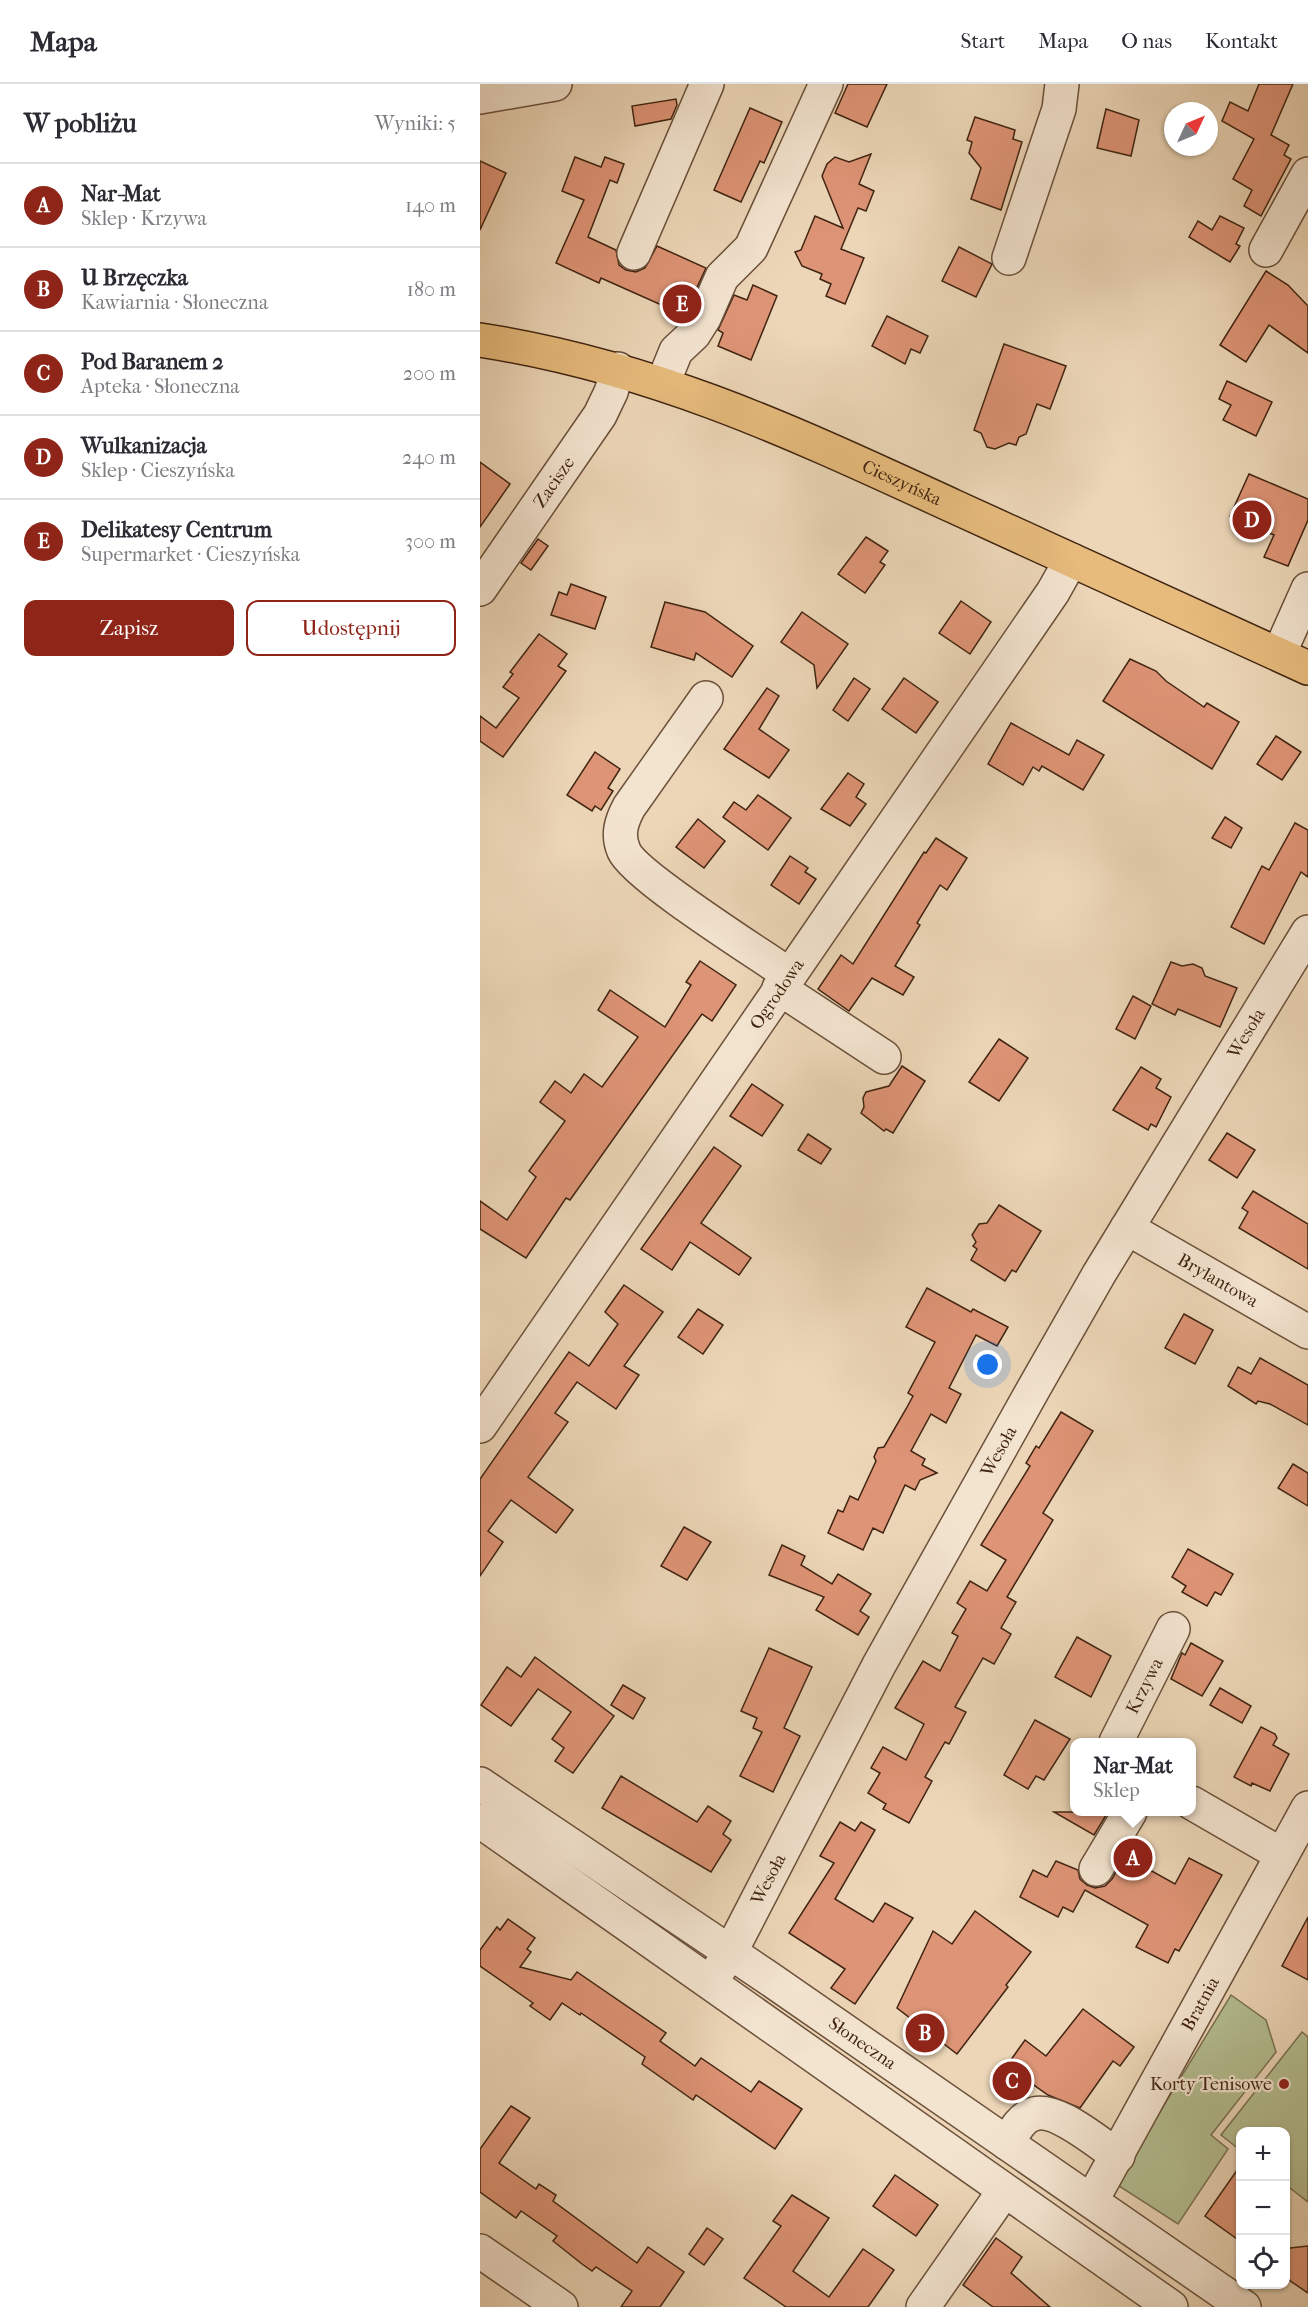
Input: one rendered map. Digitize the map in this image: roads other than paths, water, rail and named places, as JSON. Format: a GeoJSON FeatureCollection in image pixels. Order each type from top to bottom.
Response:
{"type":"FeatureCollection","features":[{"type":"Feature","properties":{"kind":"main road","name":"Cieszyńska"},"geometry":{"type":"LineString","coordinates":[[480,340],[558,354],[663,382],[789,431],[1308,668]]}},
{"type":"Feature","properties":{"kind":"street"},"geometry":{"type":"LineString","coordinates":[[480,97],[555,84]]}},
{"type":"Feature","properties":{"kind":"street"},"geometry":{"type":"LineString","coordinates":[[634,253],[707,84]]}},
{"type":"Feature","properties":{"kind":"street"},"geometry":{"type":"LineString","coordinates":[[663,382],[676,351],[694,334],[704,318],[722,277],[751,248],[826,84]]}},
{"type":"Feature","properties":{"kind":"street"},"geometry":{"type":"LineString","coordinates":[[1009,258],[1059,109],[1062,84]]}},
{"type":"Feature","properties":{"kind":"street"},"geometry":{"type":"LineString","coordinates":[[1266,250],[1308,174]]}},
{"type":"Feature","properties":{"kind":"street","name":"Zacisze"},"geometry":{"type":"LineString","coordinates":[[480,589],[600,415],[611,392],[618,369]]}},
{"type":"Feature","properties":{"kind":"street","name":"Ogrodowa"},"geometry":{"type":"LineString","coordinates":[[480,1426],[1053,592],[1071,560]]}},
{"type":"Feature","properties":{"kind":"street"},"geometry":{"type":"LineString","coordinates":[[1279,654],[1308,589]]}},
{"type":"Feature","properties":{"kind":"street"},"geometry":{"type":"LineString","coordinates":[[706,698],[622,820],[619,837],[625,852],[648,876],[884,1057]]}},
{"type":"Feature","properties":{"kind":"street","name":"Wesoła"},"geometry":{"type":"LineString","coordinates":[[711,1981],[730,1953],[879,1665],[1127,1228],[1308,933]]}},
{"type":"Feature","properties":{"kind":"street","name":"Brylantowa"},"geometry":{"type":"LineString","coordinates":[[1127,1228],[1308,1332]]}},
{"type":"Feature","properties":{"kind":"street","name":"Krzywa"},"geometry":{"type":"LineString","coordinates":[[1118,1738],[1173,1629]]}},
{"type":"Feature","properties":{"kind":"street","name":"Słoneczna"},"geometry":{"type":"LineString","coordinates":[[480,1784],[1092,2200],[1244,2307]]}},
{"type":"Feature","properties":{"kind":"street"},"geometry":{"type":"LineString","coordinates":[[1196,1806],[1282,1855]]}},
{"type":"Feature","properties":{"kind":"street","name":"Bratnia"},"geometry":{"type":"LineString","coordinates":[[1092,2200],[1308,1808]]}},
{"type":"Feature","properties":{"kind":"street"},"geometry":{"type":"LineString","coordinates":[[1096,1869],[1128,1816]]}},
{"type":"Feature","properties":{"kind":"street","name":"Słoneczna"},"geometry":{"type":"LineString","coordinates":[[480,1821],[711,1981],[1004,2191],[1171,2307]]}},
{"type":"Feature","properties":{"kind":"street"},"geometry":{"type":"LineString","coordinates":[[1006,2143],[1031,2114],[1040,2113],[1054,2115],[1065,2121],[1118,2156]]}},
{"type":"Feature","properties":{"kind":"street"},"geometry":{"type":"LineString","coordinates":[[922,2307],[1004,2191]]}},
{"type":"Feature","properties":{"kind":"street"},"geometry":{"type":"LineString","coordinates":[[480,2251],[561,2307]]}},
{"type":"Feature","properties":{"kind":"place","name":"Delikatesy Centrum"},"geometry":{"type":"Point","coordinates":[682,304]}},
{"type":"Feature","properties":{"kind":"place","name":"Wulkanizacja"},"geometry":{"type":"Point","coordinates":[1252,520]}},
{"type":"Feature","properties":{"kind":"place","name":"Nar-Mat"},"geometry":{"type":"Point","coordinates":[1133,1858]}},
{"type":"Feature","properties":{"kind":"place","name":"U Brzęczka"},"geometry":{"type":"Point","coordinates":[925,2033]}},
{"type":"Feature","properties":{"kind":"place","name":"Pod Baranem 2"},"geometry":{"type":"Point","coordinates":[1012,2081]}},
{"type":"Feature","properties":{"kind":"place","name":"Korty Tenisowe"},"geometry":{"type":"Point","coordinates":[1284,2084]}}]}
